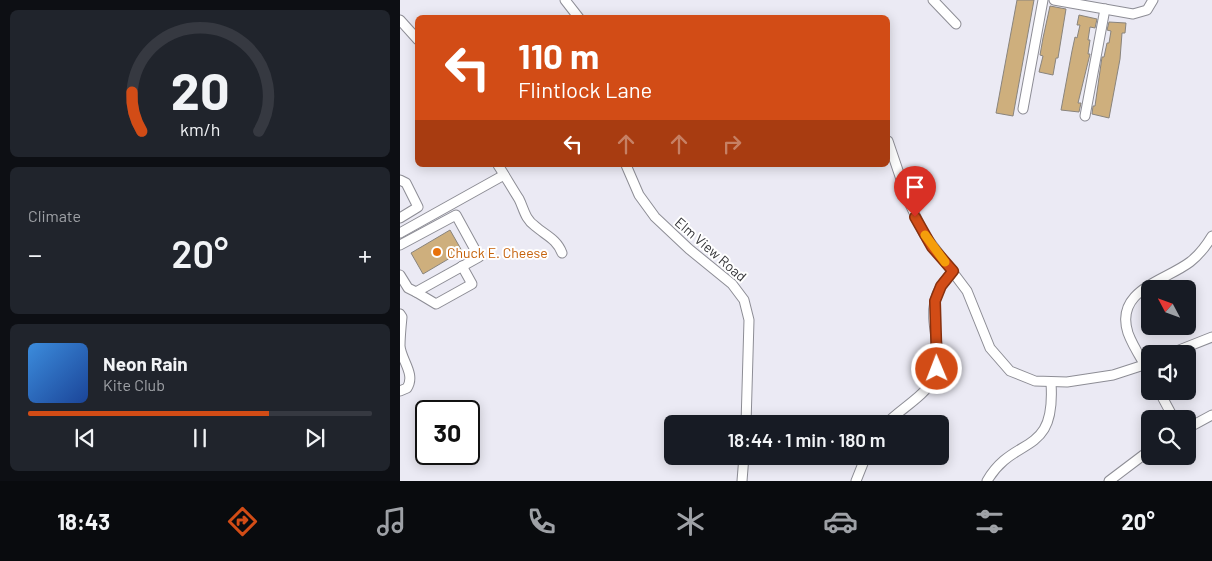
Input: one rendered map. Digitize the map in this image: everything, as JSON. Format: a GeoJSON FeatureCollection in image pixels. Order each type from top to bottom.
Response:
{"type":"FeatureCollection","features":[{"type":"Feature","properties":{"kind":"street"},"geometry":{"type":"LineString","coordinates":[[564,0],[576,15]]}},
{"type":"Feature","properties":{"kind":"street"},"geometry":{"type":"LineString","coordinates":[[933,0],[956,24]]}},
{"type":"Feature","properties":{"kind":"street"},"geometry":{"type":"LineString","coordinates":[[1023,109],[1043,0]]}},
{"type":"Feature","properties":{"kind":"street"},"geometry":{"type":"LineString","coordinates":[[1054,0],[1138,14],[1151,3]]}},
{"type":"Feature","properties":{"kind":"street"},"geometry":{"type":"LineString","coordinates":[[1085,116],[1105,9]]}},
{"type":"Feature","properties":{"kind":"street"},"geometry":{"type":"LineString","coordinates":[[400,20],[415,37]]}},
{"type":"Feature","properties":{"kind":"street"},"geometry":{"type":"LineString","coordinates":[[890,148],[908,200],[924,234],[971,298],[990,348],[996,358],[1016,374],[1035,381],[1051,383],[1097,378],[1141,366]]}},
{"type":"Feature","properties":{"kind":"street"},"geometry":{"type":"LineString","coordinates":[[499,167],[518,198],[527,218],[533,225],[553,239],[560,246],[562,253]]}},
{"type":"Feature","properties":{"kind":"street","name":"Elm View Road"},"geometry":{"type":"LineString","coordinates":[[627,167],[639,195],[655,217],[681,242],[728,280],[744,300],[749,320],[746,415]]}},
{"type":"Feature","properties":{"kind":"street"},"geometry":{"type":"LineString","coordinates":[[400,233],[504,175]]}},
{"type":"Feature","properties":{"kind":"street"},"geometry":{"type":"LineString","coordinates":[[400,180],[406,183],[418,207],[400,218]]}},
{"type":"Feature","properties":{"kind":"street"},"geometry":{"type":"LineString","coordinates":[[400,245],[456,215],[479,257],[416,292]]}},
{"type":"Feature","properties":{"kind":"street"},"geometry":{"type":"LineString","coordinates":[[1141,353],[1128,332],[1126,320],[1129,306],[1142,289],[1190,262],[1212,236]]}},
{"type":"Feature","properties":{"kind":"street"},"geometry":{"type":"LineString","coordinates":[[400,275],[408,288],[436,304],[472,284],[462,266]]}},
{"type":"Feature","properties":{"kind":"street"},"geometry":{"type":"LineString","coordinates":[[896,415],[926,389],[935,376],[938,358],[934,311],[935,301],[941,286],[953,271]]}},
{"type":"Feature","properties":{"kind":"street"},"geometry":{"type":"LineString","coordinates":[[400,314],[402,317],[400,346],[402,354],[406,359],[410,381],[407,388],[400,391]]}},
{"type":"Feature","properties":{"kind":"street"},"geometry":{"type":"LineString","coordinates":[[1192,345],[1212,337]]}},
{"type":"Feature","properties":{"kind":"street"},"geometry":{"type":"LineString","coordinates":[[986,481],[1002,462],[1031,444],[1041,434],[1051,413],[1051,383]]}},
{"type":"Feature","properties":{"kind":"street"},"geometry":{"type":"LineString","coordinates":[[1196,424],[1212,415]]}},
{"type":"Feature","properties":{"kind":"street"},"geometry":{"type":"LineString","coordinates":[[1109,481],[1141,457]]}},
{"type":"Feature","properties":{"kind":"street"},"geometry":{"type":"LineString","coordinates":[[742,481],[743,465]]}},
{"type":"Feature","properties":{"kind":"street"},"geometry":{"type":"LineString","coordinates":[[856,481],[862,465]]}},
{"type":"Feature","properties":{"kind":"building"},"geometry":{"type":"Polygon","coordinates":[[[1017,0],[1034,0],[1013,116],[996,113],[1017,0]]]}},
{"type":"Feature","properties":{"kind":"building"},"geometry":{"type":"Polygon","coordinates":[[[1050,6],[1066,9],[1058,58],[1056,58],[1053,75],[1039,72],[1043,56],[1040,55],[1050,6]]]}},
{"type":"Feature","properties":{"kind":"building"},"geometry":{"type":"Polygon","coordinates":[[[1079,15],[1097,19],[1095,28],[1090,27],[1088,54],[1090,54],[1078,103],[1081,103],[1079,112],[1061,110],[1075,37],[1077,38],[1080,25],[1077,25],[1079,15]]]}},
{"type":"Feature","properties":{"kind":"building"},"geometry":{"type":"Polygon","coordinates":[[[1109,22],[1126,23],[1125,33],[1122,33],[1120,59],[1109,118],[1092,114],[1093,106],[1095,106],[1102,57],[1104,57],[1107,43],[1109,43],[1111,31],[1107,30],[1109,22]]]}},
{"type":"Feature","properties":{"kind":"building","name":"Chuck E. Cheese"},"geometry":{"type":"Polygon","coordinates":[[[450,230],[462,251],[423,274],[411,253],[450,230]]]}},
{"type":"Feature","properties":{"kind":"slow traffic"},"geometry":{"type":"LineString","coordinates":[[925,235],[932,247],[945,262]]}},
{"type":"Feature","properties":{"kind":"place","name":"Chuck E. Cheese"},"geometry":{"type":"Point","coordinates":[437,252]}},
{"type":"Feature","properties":{"kind":"route"},"geometry":{"type":"LineString","coordinates":[[915,217],[932,247],[953,271],[941,286],[935,301],[937,369]]}}]}
